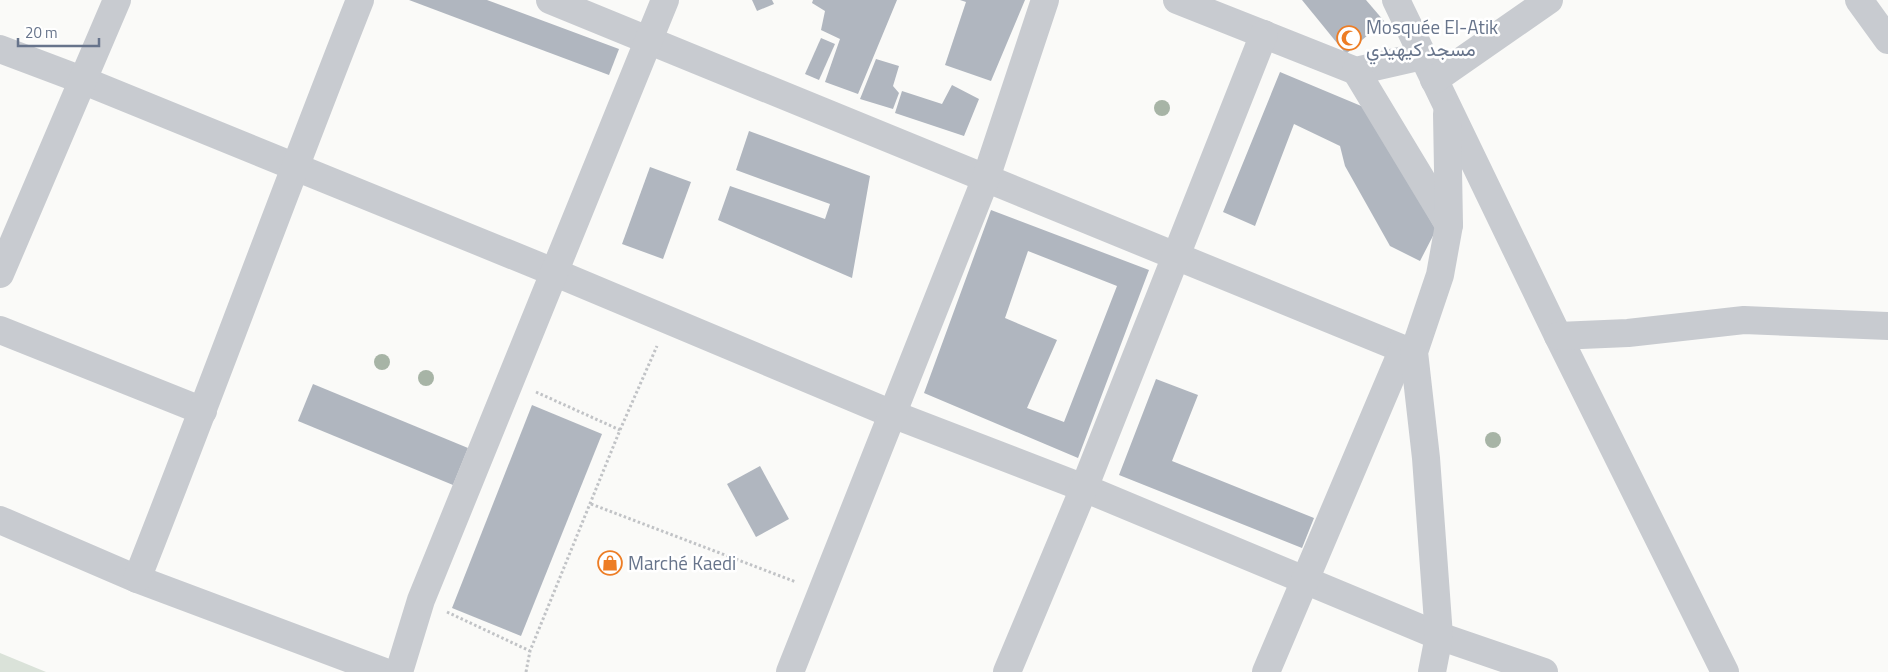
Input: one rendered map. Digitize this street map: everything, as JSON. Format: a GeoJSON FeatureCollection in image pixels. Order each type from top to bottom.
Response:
{"type":"FeatureCollection","features":[{"type":"Feature","properties":{"kind":"street"},"geometry":{"type":"LineString","coordinates":[[0,274],[117,0]]}},
{"type":"Feature","properties":{"kind":"street"},"geometry":{"type":"LineString","coordinates":[[137,579],[203,411],[294,166],[360,0]]}},
{"type":"Feature","properties":{"kind":"street"},"geometry":{"type":"LineString","coordinates":[[550,0],[1409,351]]}},
{"type":"Feature","properties":{"kind":"street"},"geometry":{"type":"LineString","coordinates":[[399,672],[421,600],[556,273],[665,0]]}},
{"type":"Feature","properties":{"kind":"street"},"geometry":{"type":"LineString","coordinates":[[790,672],[986,178],[1045,0]]}},
{"type":"Feature","properties":{"kind":"street"},"geometry":{"type":"LineString","coordinates":[[1178,0],[1356,71],[1422,56]]}},
{"type":"Feature","properties":{"kind":"street"},"geometry":{"type":"LineString","coordinates":[[1396,0],[1558,336],[1725,672]]}},
{"type":"Feature","properties":{"kind":"street"},"geometry":{"type":"LineString","coordinates":[[1434,80],[1549,0]]}},
{"type":"Feature","properties":{"kind":"street"},"geometry":{"type":"LineString","coordinates":[[1859,0],[1888,40]]}},
{"type":"Feature","properties":{"kind":"street"},"geometry":{"type":"LineString","coordinates":[[1007,672],[1084,488],[1264,34]]}},
{"type":"Feature","properties":{"kind":"street"},"geometry":{"type":"LineString","coordinates":[[0,49],[82,80],[556,273],[892,414],[1084,488],[1439,636],[1544,672]]}},
{"type":"Feature","properties":{"kind":"street"},"geometry":{"type":"LineString","coordinates":[[1356,71],[1449,224]]}},
{"type":"Feature","properties":{"kind":"street"},"geometry":{"type":"LineString","coordinates":[[1266,672],[1304,579],[1409,351],[1440,275],[1449,224],[1447,108]]}},
{"type":"Feature","properties":{"kind":"street"},"geometry":{"type":"LineString","coordinates":[[1558,336],[1628,333],[1744,320],[1888,326]]}},
{"type":"Feature","properties":{"kind":"street"},"geometry":{"type":"LineString","coordinates":[[0,330],[203,411]]}},
{"type":"Feature","properties":{"kind":"street"},"geometry":{"type":"LineString","coordinates":[[1409,351],[1426,458],[1439,636],[1432,672]]}},
{"type":"Feature","properties":{"kind":"street"},"geometry":{"type":"LineString","coordinates":[[0,520],[137,579],[385,672]]}},
{"type":"Feature","properties":{"kind":"path"},"geometry":{"type":"LineString","coordinates":[[526,672],[530,651],[620,430],[668,320]]}},
{"type":"Feature","properties":{"kind":"path"},"geometry":{"type":"LineString","coordinates":[[511,381],[620,430]]}},
{"type":"Feature","properties":{"kind":"path"},"geometry":{"type":"LineString","coordinates":[[591,504],[821,591]]}},
{"type":"Feature","properties":{"kind":"path"},"geometry":{"type":"LineString","coordinates":[[421,600],[530,651]]}},
{"type":"Feature","properties":{"kind":"shaded area"},"geometry":{"type":"Polygon","coordinates":[[[0,653],[46,672],[0,672],[0,653]]]}},
{"type":"Feature","properties":{"kind":"building"},"geometry":{"type":"Polygon","coordinates":[[[409,0],[487,0],[619,49],[609,75],[409,0]]]}},
{"type":"Feature","properties":{"kind":"building"},"geometry":{"type":"Polygon","coordinates":[[[752,0],[772,0],[774,4],[757,11],[752,0]]]}},
{"type":"Feature","properties":{"kind":"building"},"geometry":{"type":"Polygon","coordinates":[[[813,0],[897,0],[858,94],[825,82],[840,39],[821,30],[825,11],[812,3],[813,0]]]}},
{"type":"Feature","properties":{"kind":"building"},"geometry":{"type":"Polygon","coordinates":[[[960,0],[1025,0],[991,81],[945,65],[966,2],[960,0]]]}},
{"type":"Feature","properties":{"kind":"building","name":"Mosquée El-Atik مسجد كيهيدي"},"geometry":{"type":"Polygon","coordinates":[[[1302,0],[1366,0],[1384,21],[1346,54],[1302,0]]]}},
{"type":"Feature","properties":{"kind":"building"},"geometry":{"type":"Polygon","coordinates":[[[821,38],[835,44],[819,80],[805,74],[821,38]]]}},
{"type":"Feature","properties":{"kind":"building"},"geometry":{"type":"Polygon","coordinates":[[[876,59],[899,66],[893,86],[899,93],[893,109],[860,99],[876,59]]]}},
{"type":"Feature","properties":{"kind":"building"},"geometry":{"type":"Polygon","coordinates":[[[1280,72],[1366,108],[1436,230],[1420,261],[1390,246],[1345,166],[1340,146],[1294,124],[1255,226],[1223,212],[1280,72]]]}},
{"type":"Feature","properties":{"kind":"building"},"geometry":{"type":"Polygon","coordinates":[[[952,85],[979,99],[964,136],[895,113],[902,91],[942,104],[952,85]]]}},
{"type":"Feature","properties":{"kind":"building"},"geometry":{"type":"Polygon","coordinates":[[[749,131],[870,176],[852,278],[718,220],[730,186],[825,219],[830,204],[736,170],[749,131]]]}},
{"type":"Feature","properties":{"kind":"building"},"geometry":{"type":"Polygon","coordinates":[[[650,167],[691,182],[663,259],[622,244],[650,167]]]}},
{"type":"Feature","properties":{"kind":"building"},"geometry":{"type":"Polygon","coordinates":[[[991,210],[1149,270],[1078,458],[924,393],[991,210]],[[1028,251],[1005,318],[1057,340],[1027,408],[1064,422],[1117,286],[1028,251]]]}},
{"type":"Feature","properties":{"kind":"building"},"geometry":{"type":"Polygon","coordinates":[[[1156,379],[1198,395],[1172,461],[1314,518],[1302,548],[1119,475],[1156,379]]]}},
{"type":"Feature","properties":{"kind":"building"},"geometry":{"type":"Polygon","coordinates":[[[313,384],[468,448],[453,485],[298,421],[313,384]]]}},
{"type":"Feature","properties":{"kind":"building"},"geometry":{"type":"Polygon","coordinates":[[[532,405],[602,434],[521,636],[452,608],[532,405]]]}},
{"type":"Feature","properties":{"kind":"building"},"geometry":{"type":"Polygon","coordinates":[[[760,466],[789,519],[756,537],[727,484],[760,466]]]}},
{"type":"Feature","properties":{"kind":"place","name":"Mosquée El-Atik مسجد كيهيدي"},"geometry":{"type":"Point","coordinates":[1349,38]}},
{"type":"Feature","properties":{"kind":"place","name":"Marché Kaedi"},"geometry":{"type":"Point","coordinates":[610,563]}}]}
